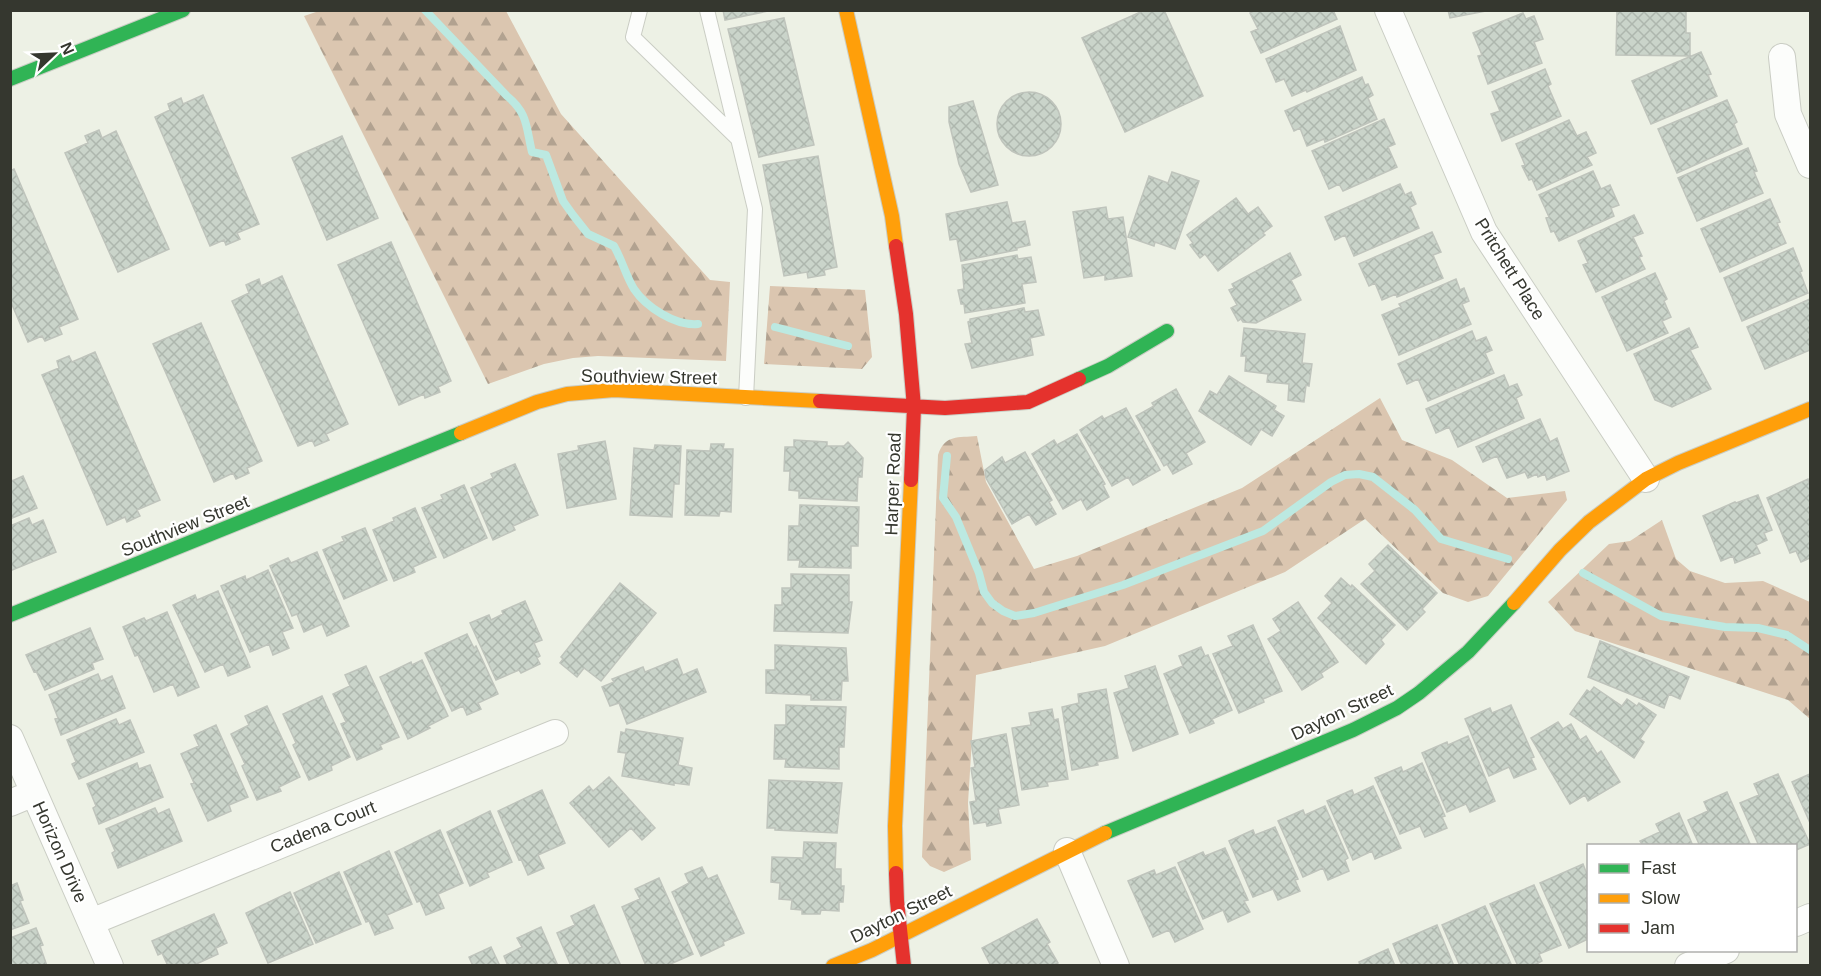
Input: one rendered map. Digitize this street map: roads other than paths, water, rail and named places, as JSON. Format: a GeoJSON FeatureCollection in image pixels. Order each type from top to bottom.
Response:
{"type":"FeatureCollection","features":[{"type":"Feature","properties":{"kind":"street"},"geometry":{"type":"LineString","coordinates":[[10,79],[183,10]]}},
{"type":"Feature","properties":{"kind":"street","name":"Harper Road"},"geometry":{"type":"LineString","coordinates":[[846,10],[892,216],[906,314],[914,407],[895,826],[900,935],[904,966]]}},
{"type":"Feature","properties":{"kind":"street","name":"Pritchett Place"},"geometry":{"type":"LineString","coordinates":[[1388,10],[1484,232],[1646,479]]}},
{"type":"Feature","properties":{"kind":"street"},"geometry":{"type":"LineString","coordinates":[[1782,57],[1788,114],[1810,165]]}},
{"type":"Feature","properties":{"kind":"street","name":"Southview Street"},"geometry":{"type":"LineString","coordinates":[[10,615],[552,397],[601,390],[945,408],[1028,402],[1108,366],[1167,331]]}},
{"type":"Feature","properties":{"kind":"street","name":"Dayton Street"},"geometry":{"type":"LineString","coordinates":[[833,966],[872,950],[1110,830],[1353,730],[1397,708],[1419,693],[1468,652],[1497,624],[1546,565],[1573,537],[1619,498],[1646,479],[1678,463],[1810,409]]}},
{"type":"Feature","properties":{"kind":"street","name":"Cadena Court"},"geometry":{"type":"LineString","coordinates":[[91,922],[555,733]]}},
{"type":"Feature","properties":{"kind":"street","name":"Horizon Drive"},"geometry":{"type":"LineString","coordinates":[[10,738],[110,966]]}},
{"type":"Feature","properties":{"kind":"street"},"geometry":{"type":"LineString","coordinates":[[10,802],[34,793]]}},
{"type":"Feature","properties":{"kind":"street"},"geometry":{"type":"LineString","coordinates":[[1067,851],[1116,966]]}},
{"type":"Feature","properties":{"kind":"street"},"geometry":{"type":"LineString","coordinates":[[1688,966],[1723,952]]}},
{"type":"Feature","properties":{"kind":"lane"},"geometry":{"type":"LineString","coordinates":[[640,10],[633,37],[738,139]]}},
{"type":"Feature","properties":{"kind":"lane"},"geometry":{"type":"LineString","coordinates":[[707,10],[755,209],[746,398]]}},
{"type":"Feature","properties":{"kind":"waterway"},"geometry":{"type":"LineString","coordinates":[[425,10],[519,108],[525,121],[532,152],[546,155],[563,201],[588,234],[614,246],[639,296],[653,309],[671,319],[698,324]]}},
{"type":"Feature","properties":{"kind":"waterway"},"geometry":{"type":"LineString","coordinates":[[775,327],[848,346]]}},
{"type":"Feature","properties":{"kind":"waterway"},"geometry":{"type":"LineString","coordinates":[[947,456],[943,498],[956,517],[979,573],[984,592],[992,603],[1015,616],[1034,613],[1123,585],[1263,531],[1331,482],[1345,475],[1359,474],[1373,477],[1415,510],[1441,539],[1508,559]]}},
{"type":"Feature","properties":{"kind":"waterway"},"geometry":{"type":"LineString","coordinates":[[1583,573],[1661,616],[1725,627],[1758,628],[1787,635],[1810,650]]}}]}
